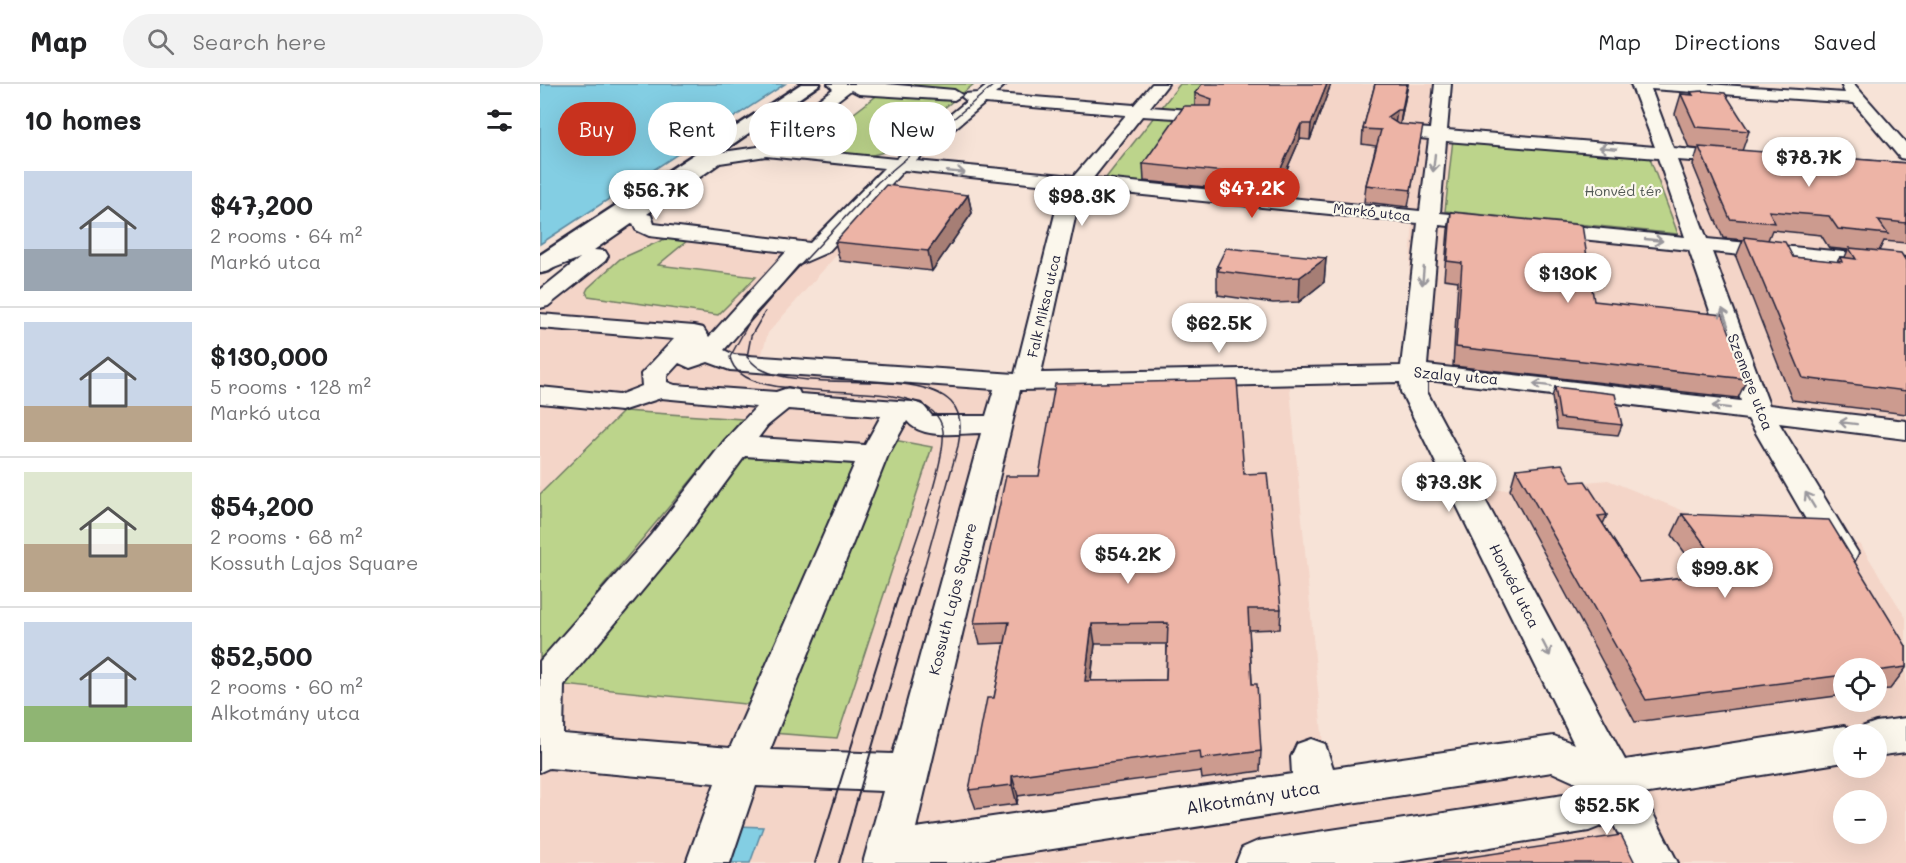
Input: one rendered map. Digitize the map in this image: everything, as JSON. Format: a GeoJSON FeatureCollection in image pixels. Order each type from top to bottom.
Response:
{"type":"FeatureCollection","features":[{"type":"Feature","properties":{"kind":"main road"},"geometry":{"type":"LineString","coordinates":[[541,266],[812,84]]}},
{"type":"Feature","properties":{"kind":"street"},"geometry":{"type":"LineString","coordinates":[[540,396],[621,403],[657,382],[791,256],[820,247],[898,166],[998,84]]}},
{"type":"Feature","properties":{"kind":"street","name":"Falk Miksa utca"},"geometry":{"type":"LineString","coordinates":[[1015,381],[1070,194],[1160,84]]}},
{"type":"Feature","properties":{"kind":"street","name":"Honvéd utca"},"geometry":{"type":"LineString","coordinates":[[1443,84],[1413,372],[1414,392],[1656,863]]}},
{"type":"Feature","properties":{"kind":"street"},"geometry":{"type":"LineString","coordinates":[[1640,84],[1859,99]]}},
{"type":"Feature","properties":{"kind":"street","name":"Szemere utca"},"geometry":{"type":"LineString","coordinates":[[1640,84],[1700,245],[1758,412],[1857,578]]}},
{"type":"Feature","properties":{"kind":"street"},"geometry":{"type":"LineString","coordinates":[[1845,84],[1906,154]]}},
{"type":"Feature","properties":{"kind":"street"},"geometry":{"type":"LineString","coordinates":[[823,102],[845,85],[863,86],[859,90],[886,89],[1203,116]]}},
{"type":"Feature","properties":{"kind":"street"},"geometry":{"type":"LineString","coordinates":[[1396,132],[1759,161]]}},
{"type":"Feature","properties":{"kind":"street","name":"Markó utca"},"geometry":{"type":"LineString","coordinates":[[541,266],[577,252],[715,158],[749,153]]}},
{"type":"Feature","properties":{"kind":"street","name":"Markó utca"},"geometry":{"type":"LineString","coordinates":[[810,156],[1906,265]]}},
{"type":"Feature","properties":{"kind":"street"},"geometry":{"type":"LineString","coordinates":[[663,231],[685,216]]}},
{"type":"Feature","properties":{"kind":"street"},"geometry":{"type":"LineString","coordinates":[[540,301],[645,219],[643,226],[649,230],[791,256]]}},
{"type":"Feature","properties":{"kind":"street"},"geometry":{"type":"LineString","coordinates":[[540,321],[701,343],[730,362],[1015,381]]}},
{"type":"Feature","properties":{"kind":"street"},"geometry":{"type":"LineString","coordinates":[[810,368],[783,401],[757,420],[545,681],[541,752],[742,767],[908,773]]}},
{"type":"Feature","properties":{"kind":"street","name":"Szalay utca"},"geometry":{"type":"LineString","coordinates":[[1015,381],[1413,372],[1906,430]]}},
{"type":"Feature","properties":{"kind":"street","name":"Kossuth Lajos Square"},"geometry":{"type":"LineString","coordinates":[[886,858],[1007,388],[1015,381]]}},
{"type":"Feature","properties":{"kind":"street"},"geometry":{"type":"LineString","coordinates":[[657,382],[673,393],[912,410],[929,424],[997,425]]}},
{"type":"Feature","properties":{"kind":"street"},"geometry":{"type":"LineString","coordinates":[[708,863],[742,767],[873,455],[890,428],[898,409]]}},
{"type":"Feature","properties":{"kind":"street"},"geometry":{"type":"LineString","coordinates":[[735,446],[873,455]]}},
{"type":"Feature","properties":{"kind":"street"},"geometry":{"type":"LineString","coordinates":[[1887,738],[1906,735]]}},
{"type":"Feature","properties":{"kind":"street"},"geometry":{"type":"LineString","coordinates":[[1277,862],[1589,811],[1614,780],[1833,746]]}},
{"type":"Feature","properties":{"kind":"street","name":"Alkotmány utca"},"geometry":{"type":"LineString","coordinates":[[886,858],[1313,773],[1554,754],[1614,780]]}},
{"type":"Feature","properties":{"kind":"shaded area"},"geometry":{"type":"Polygon","coordinates":[[[1153,84],[1451,84],[1444,134],[1906,171],[1906,425],[1439,369],[1403,358],[1413,220],[1065,188],[1153,84]]]}},
{"type":"Feature","properties":{"kind":"shaded area"},"geometry":{"type":"Polygon","coordinates":[[[632,223],[847,243],[768,333],[760,360],[1027,374],[1288,368],[1326,777],[1583,738],[1466,493],[1608,480],[1750,538],[1860,544],[1906,618],[1906,863],[540,863],[540,287],[632,223]]]}},
{"type":"Feature","properties":{"kind":"green space"},"geometry":{"type":"Polygon","coordinates":[[[892,84],[974,84],[952,102],[869,102],[869,156],[857,155],[857,111],[892,84]]]}},
{"type":"Feature","properties":{"kind":"green space"},"geometry":{"type":"Polygon","coordinates":[[[1180,84],[1212,84],[1142,184],[1105,179],[1180,84]]]}},
{"type":"Feature","properties":{"kind":"green space","name":"Honvéd tér"},"geometry":{"type":"Polygon","coordinates":[[[1453,139],[1649,156],[1678,234],[1445,211],[1453,139]]]}},
{"type":"Feature","properties":{"kind":"green space"},"geometry":{"type":"Polygon","coordinates":[[[667,238],[688,240],[658,265],[756,277],[718,315],[588,296],[586,292],[588,288],[620,259],[667,238]]]}},
{"type":"Feature","properties":{"kind":"green space"},"geometry":{"type":"Polygon","coordinates":[[[624,411],[742,419],[540,662],[540,494],[624,411]]]}},
{"type":"Feature","properties":{"kind":"green space"},"geometry":{"type":"Polygon","coordinates":[[[894,440],[932,447],[837,738],[772,733],[894,440]]]}},
{"type":"Feature","properties":{"kind":"green space"},"geometry":{"type":"Polygon","coordinates":[[[742,457],[857,464],[754,705],[564,685],[742,457]]]}},
{"type":"Feature","properties":{"kind":"water"},"geometry":{"type":"Polygon","coordinates":[[[540,84],[785,84],[757,102],[749,102],[749,108],[737,115],[737,102],[648,102],[648,156],[675,156],[540,244],[540,84]]]}},
{"type":"Feature","properties":{"kind":"water"},"geometry":{"type":"Polygon","coordinates":[[[738,826],[763,827],[750,863],[723,863],[738,826]]]}},
{"type":"Feature","properties":{"kind":"building"},"geometry":{"type":"Polygon","coordinates":[[[1202,84],[1327,84],[1311,124],[1301,124],[1277,177],[1143,164],[1184,106],[1211,106],[1212,99],[1195,93],[1202,84]]]}},
{"type":"Feature","properties":{"kind":"building"},"geometry":{"type":"Polygon","coordinates":[[[1375,84],[1407,84],[1402,110],[1397,110],[1387,117],[1398,124],[1423,126],[1411,190],[1366,185],[1381,130],[1363,129],[1375,84]]]}},
{"type":"Feature","properties":{"kind":"building"},"geometry":{"type":"Polygon","coordinates":[[[1691,92],[1725,93],[1749,131],[1696,127],[1681,94],[1693,95],[1691,92]]]}},
{"type":"Feature","properties":{"kind":"building"},"geometry":{"type":"Polygon","coordinates":[[[1699,147],[1906,163],[1906,223],[1878,220],[1888,234],[1838,229],[1829,216],[1769,211],[1775,223],[1730,219],[1699,147]]]}},
{"type":"Feature","properties":{"kind":"building"},"geometry":{"type":"Polygon","coordinates":[[[886,185],[968,195],[928,251],[835,242],[886,185]]]}},
{"type":"Feature","properties":{"kind":"building"},"geometry":{"type":"Polygon","coordinates":[[[1451,212],[1582,225],[1594,301],[1723,315],[1747,379],[1456,347],[1462,263],[1447,261],[1451,212]]]}},
{"type":"Feature","properties":{"kind":"building"},"geometry":{"type":"Polygon","coordinates":[[[1744,237],[1785,242],[1793,257],[1842,262],[1840,257],[1856,259],[1849,248],[1901,253],[1906,261],[1906,391],[1803,378],[1744,237]]]}},
{"type":"Feature","properties":{"kind":"building"},"geometry":{"type":"Polygon","coordinates":[[[1226,248],[1326,258],[1300,277],[1274,278],[1218,271],[1220,267],[1217,266],[1226,248]]]}},
{"type":"Feature","properties":{"kind":"building"},"geometry":{"type":"Polygon","coordinates":[[[1237,380],[1244,474],[1267,473],[1281,609],[1248,609],[1252,684],[1257,684],[1261,751],[1201,759],[1200,751],[1012,776],[1012,785],[969,790],[987,698],[994,698],[1009,622],[974,623],[1006,476],[1039,476],[1055,384],[1237,380]],[[1168,623],[1092,624],[1085,681],[1166,680],[1168,623]]]}},
{"type":"Feature","properties":{"kind":"building"},"geometry":{"type":"Polygon","coordinates":[[[1555,387],[1615,394],[1622,425],[1560,418],[1555,387]]]}},
{"type":"Feature","properties":{"kind":"building"},"geometry":{"type":"Polygon","coordinates":[[[1562,464],[1572,482],[1585,481],[1607,515],[1598,516],[1640,582],[1726,573],[1682,514],[1829,520],[1906,646],[1906,667],[1887,670],[1887,658],[1833,658],[1833,676],[1646,700],[1516,469],[1562,464]]]}},
{"type":"Feature","properties":{"kind":"building"},"geometry":{"type":"Polygon","coordinates":[[[1621,835],[1635,863],[1429,863],[1621,835]]]}},
{"type":"Feature","properties":{"kind":"tram line"},"geometry":{"type":"LineString","coordinates":[[901,586],[934,485],[943,446],[943,431],[932,411],[908,399],[767,385],[742,375],[730,357],[752,317],[878,182],[995,84]]}},
{"type":"Feature","properties":{"kind":"tram line"},"geometry":{"type":"LineString","coordinates":[[765,312],[751,336],[747,357],[759,368],[781,376],[806,380],[914,386],[935,392],[955,406],[960,423],[958,446],[919,586]]}},
{"type":"Feature","properties":{"kind":"tram line"},"geometry":{"type":"LineString","coordinates":[[815,863],[902,584]]}},
{"type":"Feature","properties":{"kind":"tram line"},"geometry":{"type":"LineString","coordinates":[[839,863],[919,584]]}}]}
